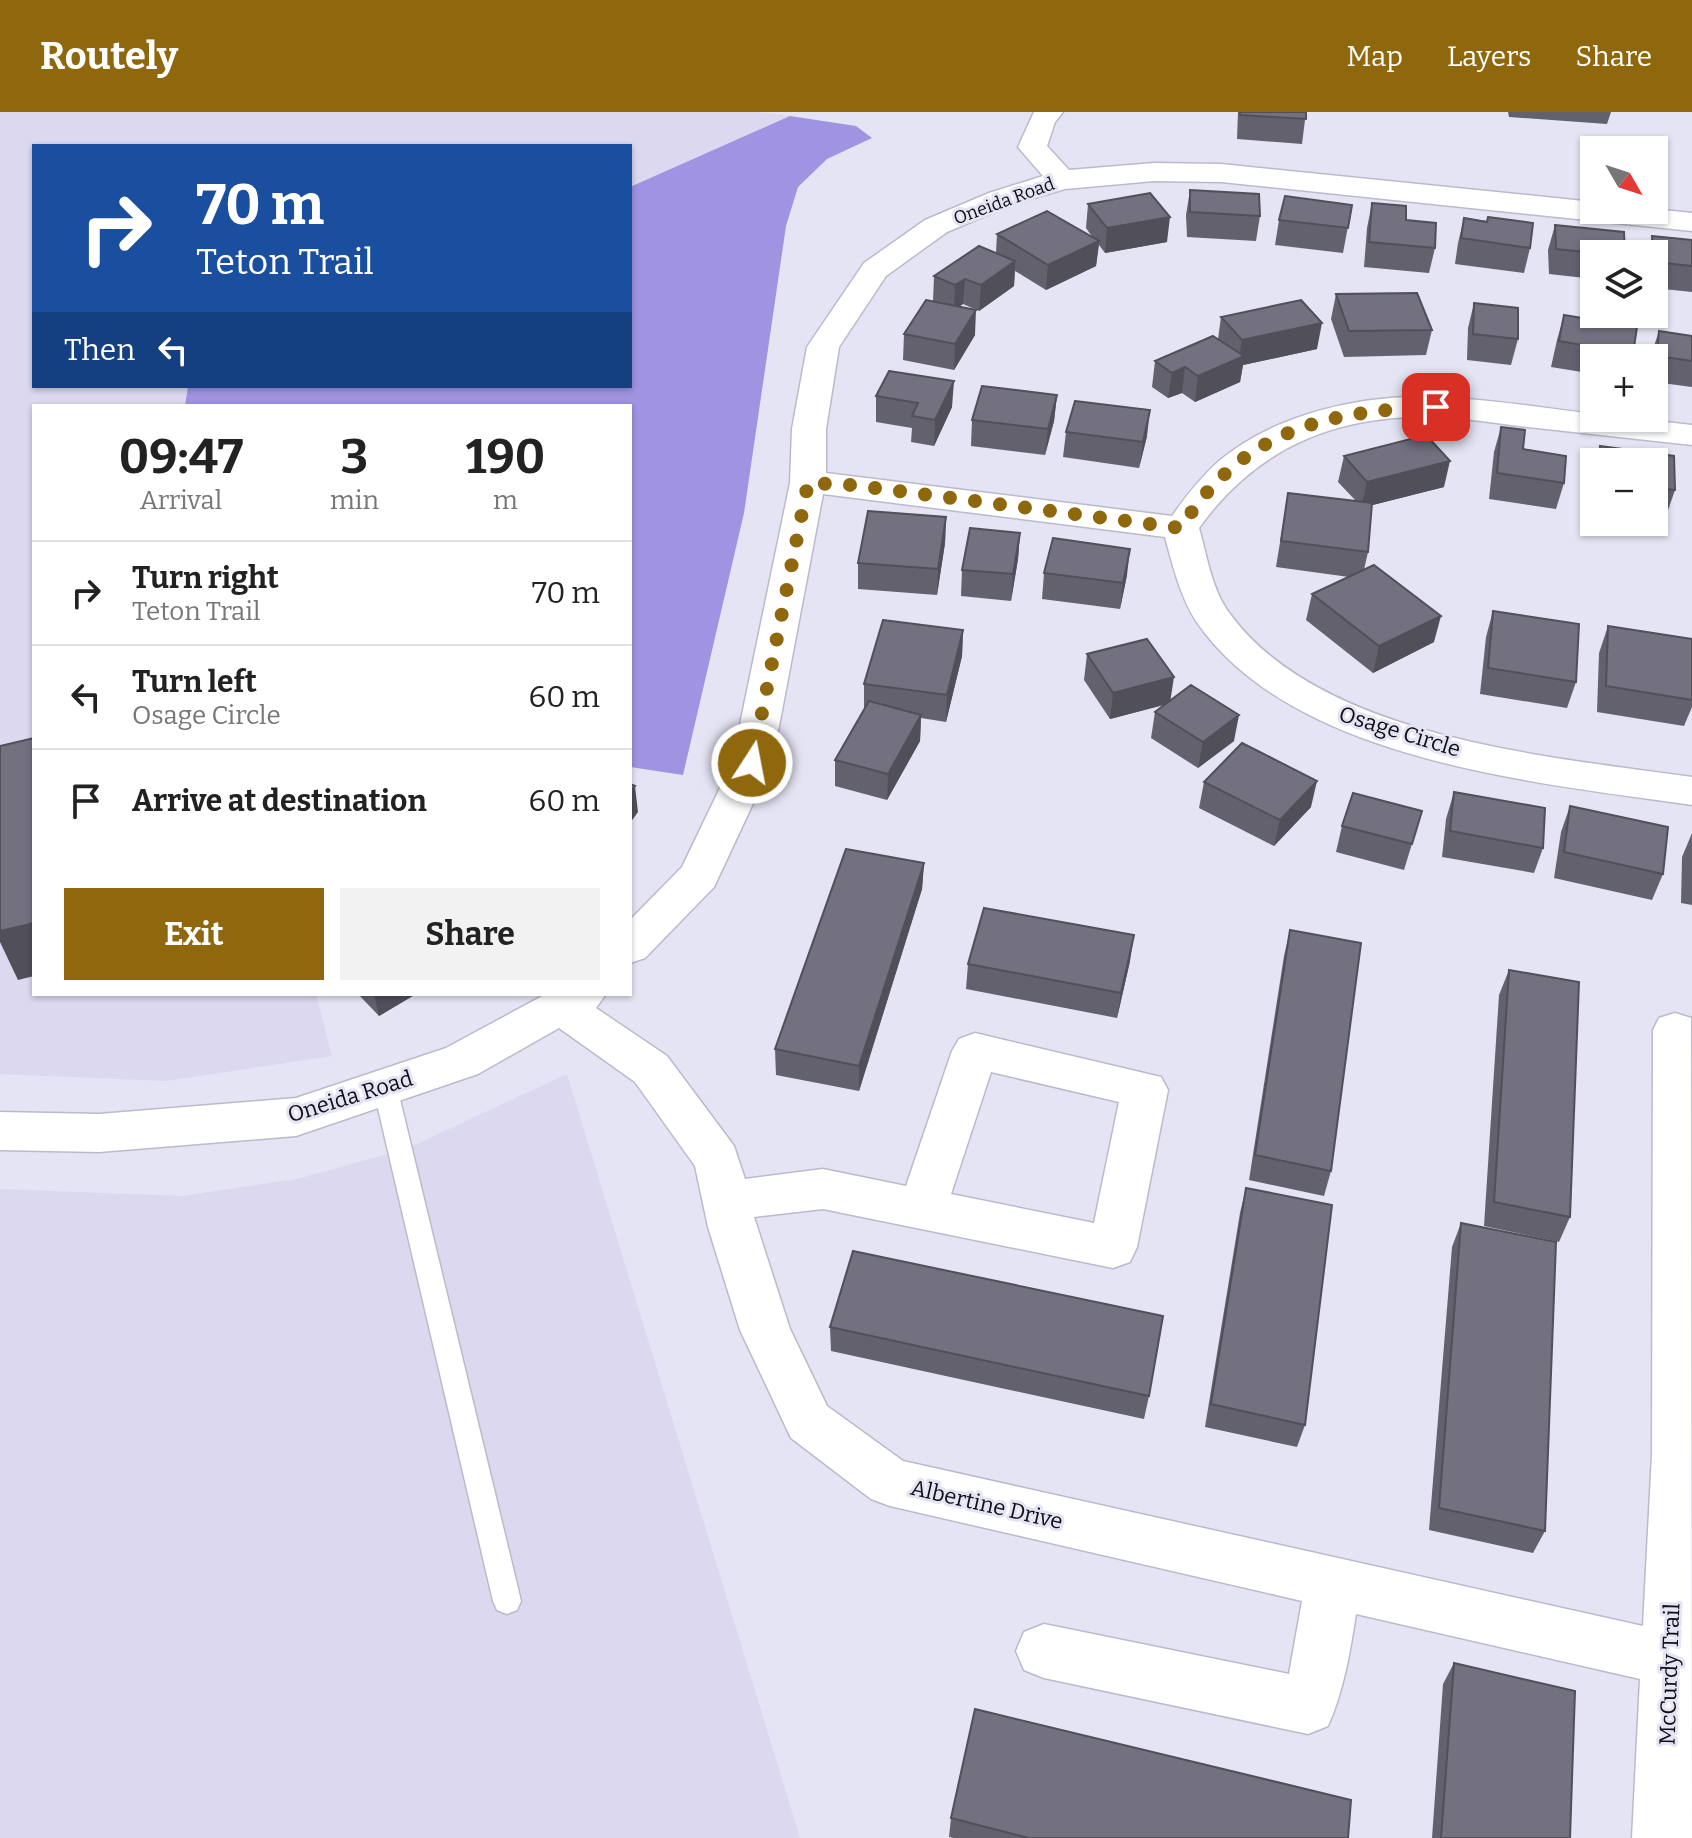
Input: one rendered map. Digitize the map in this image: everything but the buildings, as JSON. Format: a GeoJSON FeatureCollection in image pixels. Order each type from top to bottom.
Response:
{"type":"FeatureCollection","features":[{"type":"Feature","properties":{"kind":"street"},"geometry":{"type":"LineString","coordinates":[[1049,112],[1042,120],[1032,147],[1062,180]]}},
{"type":"Feature","properties":{"kind":"street","name":"Oneida Road"},"geometry":{"type":"LineString","coordinates":[[632,945],[699,876],[752,763],[808,483],[809,429],[823,347],[875,270],[936,226],[1000,199],[1062,180],[1154,172],[1221,173],[1692,222]]}},
{"type":"Feature","properties":{"kind":"street"},"geometry":{"type":"LineString","coordinates":[[808,483],[852,485],[1181,528],[1202,495],[1229,468],[1267,441],[1322,420],[1395,409],[1436,407],[1692,435]]}},
{"type":"Feature","properties":{"kind":"street","name":"Osage Circle"},"geometry":{"type":"LineString","coordinates":[[1181,528],[1194,579],[1216,623],[1260,668],[1325,708],[1406,737],[1491,758],[1692,791]]}},
{"type":"Feature","properties":{"kind":"street","name":"Oneida Road"},"geometry":{"type":"LineString","coordinates":[[0,1131],[99,1133],[296,1117],[462,1061],[573,1001]]}},
{"type":"Feature","properties":{"kind":"street","name":"Albertine Drive"},"geometry":{"type":"LineString","coordinates":[[573,1001],[651,1069],[717,1160],[726,1201],[765,1330],[809,1422],[890,1482],[1670,1659]]}},
{"type":"Feature","properties":{"kind":"street","name":"McCurdy Trail"},"geometry":{"type":"LineString","coordinates":[[1662,1838],[1684,1310],[1675,1030]]}},
{"type":"Feature","properties":{"kind":"street"},"geometry":{"type":"LineString","coordinates":[[726,1201],[823,1189],[1113,1247],[1145,1090],[975,1051],[922,1208]]}},
{"type":"Feature","properties":{"kind":"street"},"geometry":{"type":"LineString","coordinates":[[1044,1651],[1308,1706],[1320,1663],[1333,1583]]}},
{"type":"Feature","properties":{"kind":"lane"},"geometry":{"type":"LineString","coordinates":[[385,1087],[507,1601]]}},
{"type":"Feature","properties":{"kind":"shaded area"},"geometry":{"type":"Polygon","coordinates":[[[0,112],[756,112],[790,116],[632,186],[632,144],[32,144],[32,388],[188,388],[185,404],[32,404],[32,996],[317,996],[332,1056],[166,1081],[0,1074],[0,112]]]}},
{"type":"Feature","properties":{"kind":"shaded area"},"geometry":{"type":"Polygon","coordinates":[[[790,116],[856,126],[872,138],[827,159],[798,187],[786,226],[744,513],[683,775],[632,767],[632,404],[185,404],[188,388],[632,388],[632,186],[790,116]]]}},
{"type":"Feature","properties":{"kind":"shaded area"},"geometry":{"type":"Polygon","coordinates":[[[567,1074],[800,1838],[0,1838],[0,1189],[182,1196],[297,1179],[406,1149],[567,1074]]]}},
{"type":"Feature","properties":{"kind":"route"},"geometry":{"type":"LineString","coordinates":[[752,763],[808,483],[852,485],[1181,528],[1202,495],[1229,468],[1267,441],[1322,420],[1395,409],[1436,407]]}}]}
